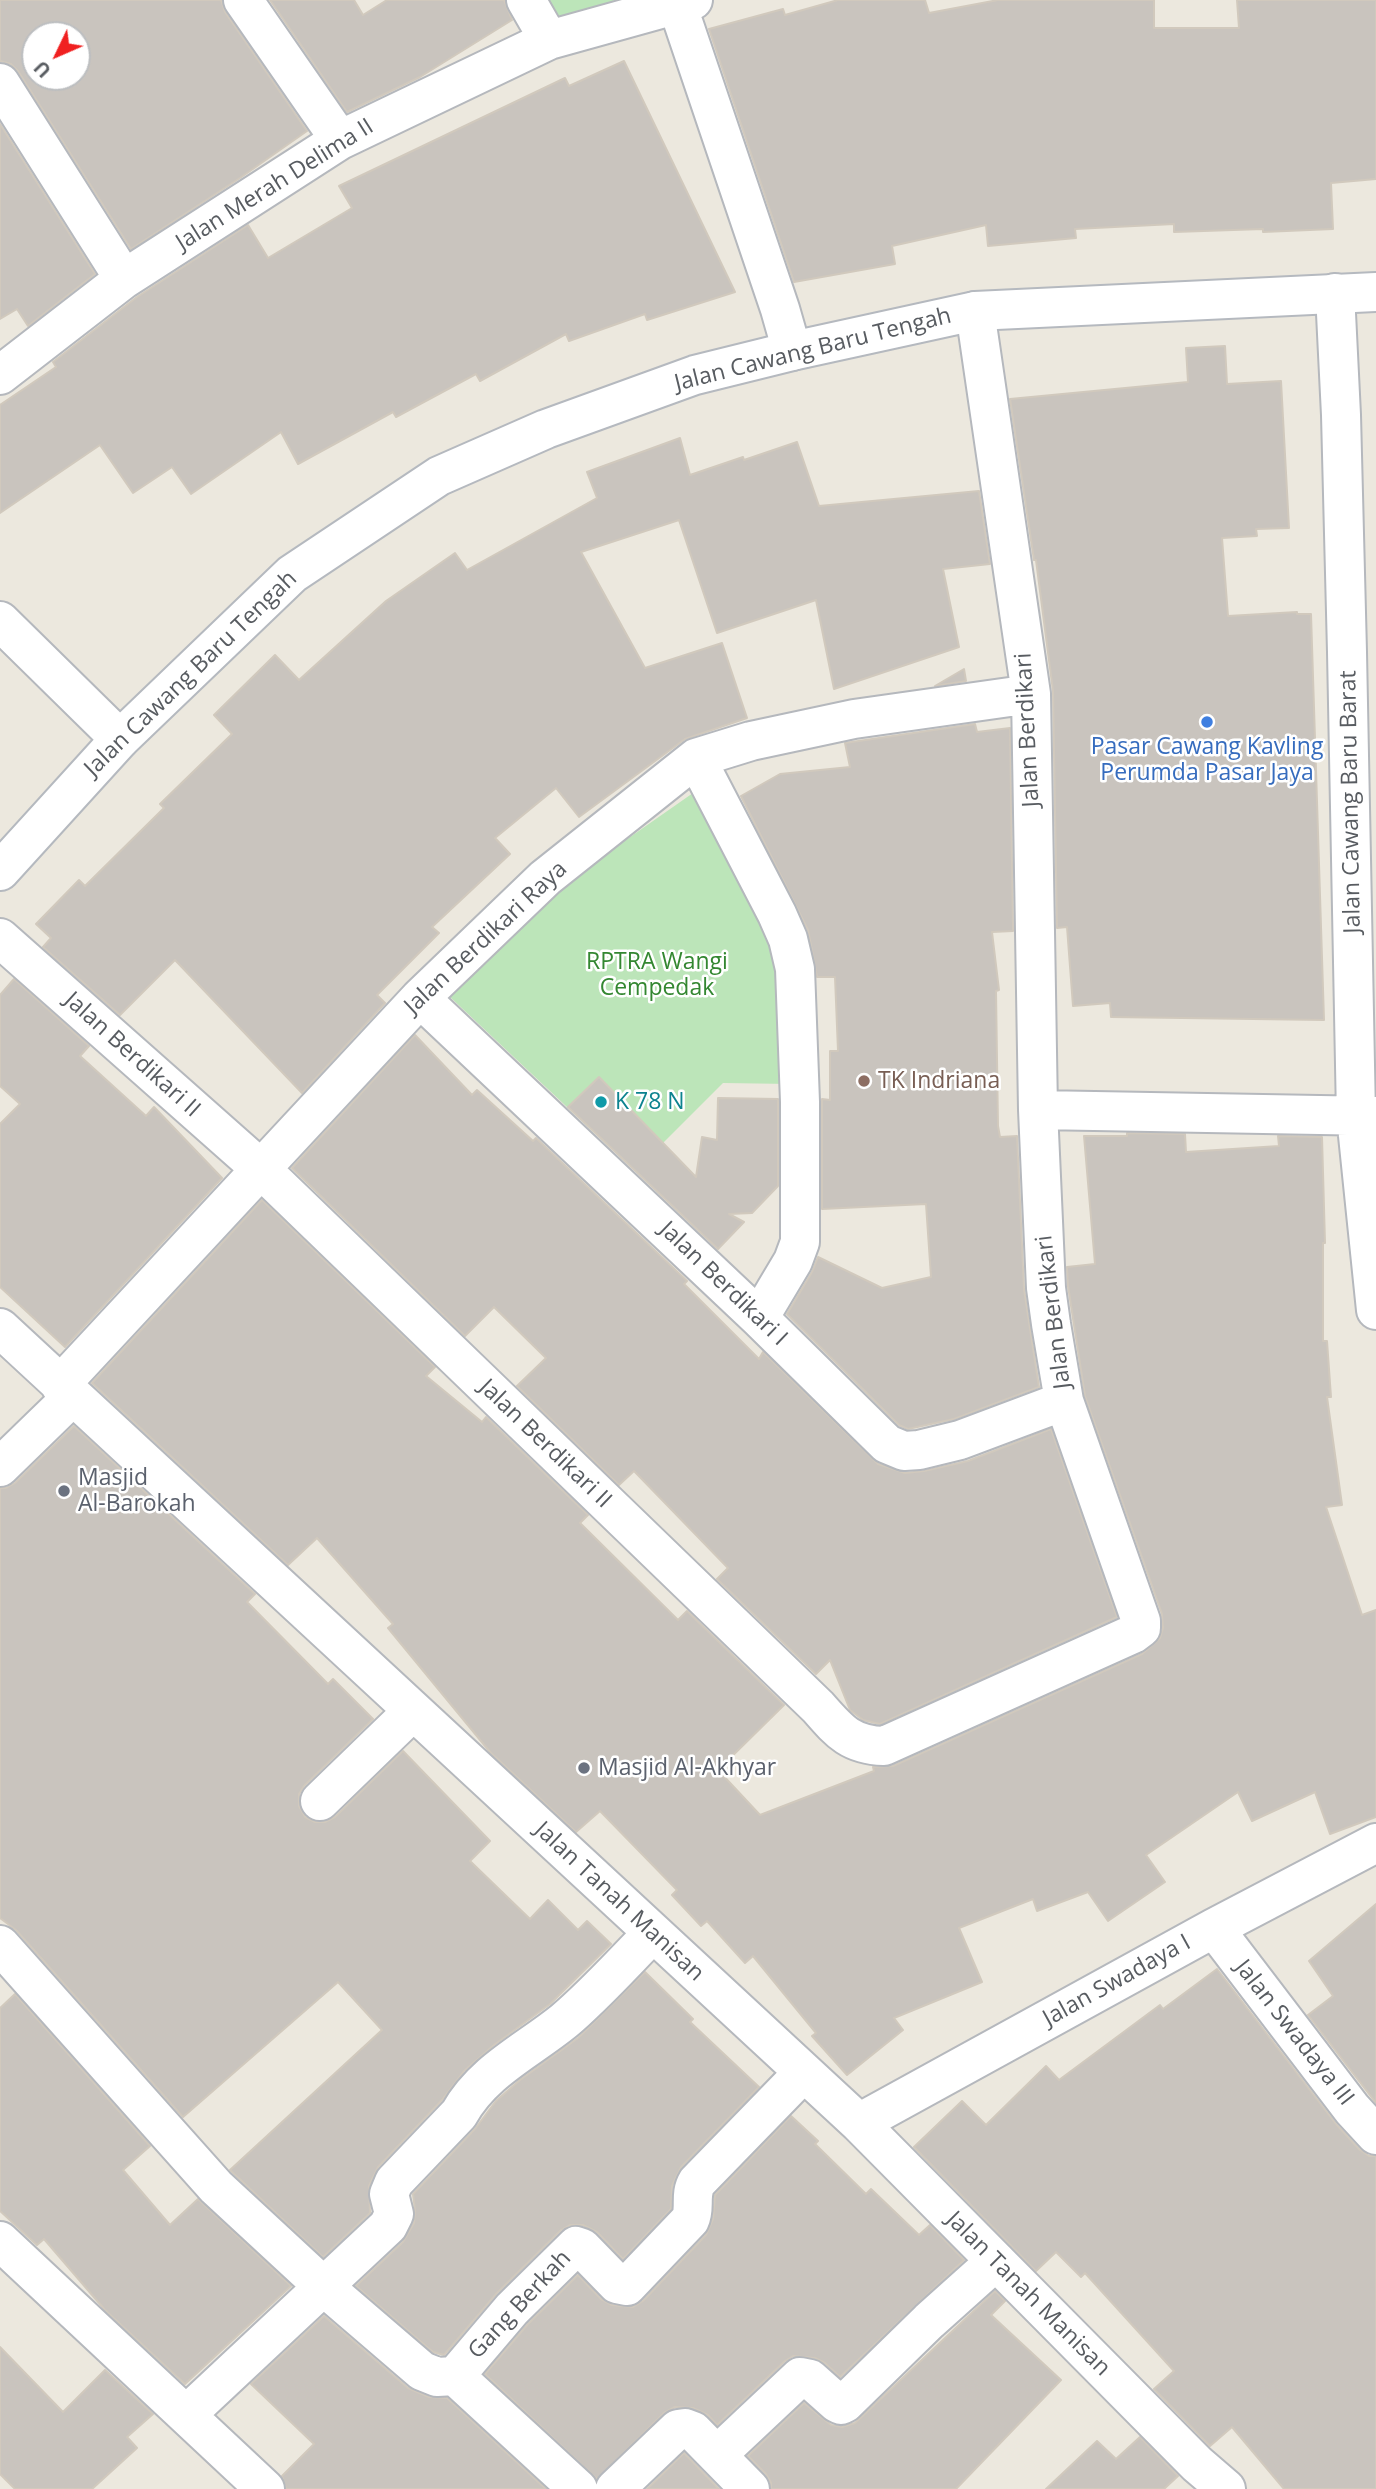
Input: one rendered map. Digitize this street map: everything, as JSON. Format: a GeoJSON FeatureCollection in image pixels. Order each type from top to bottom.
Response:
{"type":"FeatureCollection","features":[{"type":"Feature","properties":{"kind":"street"},"geometry":{"type":"LineString","coordinates":[[243,0],[340,140]]}},
{"type":"Feature","properties":{"kind":"street"},"geometry":{"type":"LineString","coordinates":[[526,0],[549,40]]}},
{"type":"Feature","properties":{"kind":"street"},"geometry":{"type":"LineString","coordinates":[[685,2],[792,351]]}},
{"type":"Feature","properties":{"kind":"street","name":"Jalan Merah Delima II"},"geometry":{"type":"LineString","coordinates":[[0,375],[124,279],[340,140],[549,40],[685,2]]}},
{"type":"Feature","properties":{"kind":"street"},"geometry":{"type":"LineString","coordinates":[[0,83],[124,279]]}},
{"type":"Feature","properties":{"kind":"street","name":"Jalan Cawang Baru Tengah"},"geometry":{"type":"LineString","coordinates":[[0,871],[120,738],[292,574],[439,476],[546,429],[683,380],[792,351],[975,311],[1376,292]]}},
{"type":"Feature","properties":{"kind":"street","name":"Jalan Cawang Baru Barat"},"geometry":{"type":"LineString","coordinates":[[1335,293],[1341,415],[1362,652],[1366,1116],[1376,1310]]}},
{"type":"Feature","properties":{"kind":"street","name":"Jalan Berdikari"},"geometry":{"type":"LineString","coordinates":[[975,311],[1031,695],[1038,1110],[1046,1288],[1064,1401],[1139,1614],[1141,1628]]}},
{"type":"Feature","properties":{"kind":"street"},"geometry":{"type":"LineString","coordinates":[[0,621],[120,738]]}},
{"type":"Feature","properties":{"kind":"street","name":"Jalan Berdikari Raya"},"geometry":{"type":"LineString","coordinates":[[0,1467],[262,1170],[420,998],[545,878],[696,758],[751,741],[854,719],[1031,695]]}},
{"type":"Feature","properties":{"kind":"street"},"geometry":{"type":"LineString","coordinates":[[696,758],[777,914],[788,939],[795,970],[800,1102],[800,1242],[793,1261],[759,1318]]}},
{"type":"Feature","properties":{"kind":"street","name":"Jalan Berdikari II"},"geometry":{"type":"LineString","coordinates":[[0,938],[262,1170],[798,1688],[840,1732],[864,1745],[884,1746],[898,1742],[1141,1628]]}},
{"type":"Feature","properties":{"kind":"street","name":"Jalan Berdikari I"},"geometry":{"type":"LineString","coordinates":[[420,998],[759,1318],[887,1444],[904,1451],[960,1440],[1064,1401]]}},
{"type":"Feature","properties":{"kind":"street"},"geometry":{"type":"LineString","coordinates":[[1038,1110],[1366,1116]]}},
{"type":"Feature","properties":{"kind":"street","name":"Jalan Tanah Manisan"},"geometry":{"type":"LineString","coordinates":[[0,1328],[859,2123],[1197,2464],[1226,2489]]}},
{"type":"Feature","properties":{"kind":"street"},"geometry":{"type":"LineString","coordinates":[[320,1801],[413,1711]]}},
{"type":"Feature","properties":{"kind":"street","name":"Jalan Swadaya I"},"geometry":{"type":"LineString","coordinates":[[859,2123],[1214,1928],[1376,1843]]}},
{"type":"Feature","properties":{"kind":"street","name":"Jalan Swadaya III"},"geometry":{"type":"LineString","coordinates":[[1214,1928],[1352,2109],[1376,2135]]}},
{"type":"Feature","properties":{"kind":"street"},"geometry":{"type":"LineString","coordinates":[[186,2415],[388,2226],[394,2214],[389,2194],[394,2182],[459,2114],[487,2077],[565,2020],[653,1933]]}},
{"type":"Feature","properties":{"kind":"street"},"geometry":{"type":"LineString","coordinates":[[6,1965],[216,2187],[323,2286],[422,2371],[437,2376],[455,2376],[578,2489]]}},
{"type":"Feature","properties":{"kind":"street","name":"Gang Berkah"},"geometry":{"type":"LineString","coordinates":[[455,2376],[512,2309],[576,2246],[617,2284],[627,2286],[690,2220],[693,2214],[692,2191],[697,2182],[803,2073]]}},
{"type":"Feature","properties":{"kind":"street"},"geometry":{"type":"LineString","coordinates":[[0,2241],[265,2489]]}},
{"type":"Feature","properties":{"kind":"street"},"geometry":{"type":"LineString","coordinates":[[717,2455],[800,2377],[810,2379],[837,2403],[845,2403],[929,2321],[996,2262]]}},
{"type":"Feature","properties":{"kind":"street"},"geometry":{"type":"LineString","coordinates":[[615,2489],[678,2429],[685,2428],[693,2431],[750,2489]]}},
{"type":"Feature","properties":{"kind":"green space"},"geometry":{"type":"Polygon","coordinates":[[[536,0],[616,0],[548,22],[536,0]]]}},
{"type":"Feature","properties":{"kind":"green space","name":"RPTRA Wangi Cempedak"},"geometry":{"type":"Polygon","coordinates":[[[703,786],[783,945],[791,1084],[723,1083],[635,1171],[449,996],[583,870],[703,786]]]}},
{"type":"Feature","properties":{"kind":"building"},"geometry":{"type":"Polygon","coordinates":[[[0,0],[221,0],[225,12],[307,131],[131,249],[31,91],[91,91],[91,21],[21,21],[21,76],[11,64],[0,61],[0,0]]]}},
{"type":"Feature","properties":{"kind":"building"},"geometry":{"type":"Polygon","coordinates":[[[270,0],[354,0],[363,15],[387,0],[504,0],[512,20],[420,77],[347,112],[270,0]]]}},
{"type":"Feature","properties":{"kind":"building"},"geometry":{"type":"Polygon","coordinates":[[[838,0],[925,0],[929,13],[998,0],[1154,0],[1154,28],[1239,28],[1237,0],[1376,0],[1376,179],[1331,183],[1333,229],[1174,232],[1174,224],[1075,229],[1076,238],[988,246],[986,225],[892,246],[895,264],[794,282],[709,29],[783,9],[785,15],[838,0]]]}},
{"type":"Feature","properties":{"kind":"building"},"geometry":{"type":"Polygon","coordinates":[[[624,61],[735,292],[647,320],[645,314],[569,341],[566,334],[480,381],[476,374],[396,417],[393,412],[298,464],[281,432],[191,494],[172,467],[133,493],[100,445],[0,513],[0,405],[56,367],[53,362],[137,297],[248,225],[268,258],[352,208],[339,186],[565,78],[569,86],[624,61]]]}},
{"type":"Feature","properties":{"kind":"building"},"geometry":{"type":"Polygon","coordinates":[[[0,124],[95,274],[28,326],[17,309],[0,319],[0,124]]]}},
{"type":"Feature","properties":{"kind":"building"},"geometry":{"type":"Polygon","coordinates":[[[1225,346],[1227,384],[1281,381],[1289,528],[1256,529],[1257,536],[1222,538],[1228,616],[1297,612],[1311,614],[1324,1020],[1111,1017],[1110,1003],[1073,1006],[1067,927],[1057,928],[1053,691],[1036,560],[1010,399],[1188,382],[1186,348],[1225,346]]]}},
{"type":"Feature","properties":{"kind":"building"},"geometry":{"type":"Polygon","coordinates":[[[680,438],[690,475],[797,442],[819,506],[979,491],[990,564],[943,569],[959,647],[834,689],[816,600],[717,633],[679,520],[581,552],[645,668],[722,643],[747,718],[685,739],[579,817],[556,788],[495,838],[510,854],[432,927],[439,933],[377,995],[385,1003],[302,1093],[175,960],[120,1015],[43,947],[51,938],[36,924],[79,880],[85,886],[164,808],[160,804],[232,734],[214,715],[275,655],[299,680],[386,601],[455,553],[467,570],[597,498],[587,472],[680,438]]]}},
{"type":"Feature","properties":{"kind":"building"},"geometry":{"type":"Polygon","coordinates":[[[964,669],[966,681],[935,686],[964,669]]]}},
{"type":"Feature","properties":{"kind":"building"},"geometry":{"type":"Polygon","coordinates":[[[975,724],[977,732],[1010,728],[1013,931],[992,932],[999,990],[996,991],[998,1126],[1000,1137],[1017,1136],[1024,1289],[1039,1387],[954,1419],[908,1429],[899,1425],[787,1314],[818,1257],[882,1288],[931,1277],[926,1204],[822,1209],[822,1099],[830,1100],[830,1051],[838,1051],[835,977],[817,977],[808,930],[741,796],[780,774],[850,767],[845,743],[975,724]]]}},
{"type":"Feature","properties":{"kind":"building"},"geometry":{"type":"Polygon","coordinates":[[[14,979],[89,1046],[80,1056],[146,1116],[154,1107],[222,1178],[65,1347],[0,1287],[0,1124],[20,1104],[0,1086],[0,995],[14,979]]]}},
{"type":"Feature","properties":{"kind":"building"},"geometry":{"type":"Polygon","coordinates":[[[415,1035],[472,1095],[477,1090],[533,1141],[536,1138],[687,1281],[684,1284],[759,1359],[763,1352],[878,1464],[905,1473],[924,1471],[968,1461],[1051,1429],[1117,1617],[880,1724],[863,1720],[850,1710],[830,1660],[816,1674],[717,1579],[728,1568],[634,1471],[619,1485],[517,1386],[546,1358],[494,1307],[465,1336],[292,1168],[415,1035]]]}},
{"type":"Feature","properties":{"kind":"building"},"geometry":{"type":"Polygon","coordinates":[[[599,1077],[696,1177],[702,1137],[717,1140],[718,1098],[778,1099],[778,1186],[752,1213],[729,1214],[744,1222],[718,1249],[568,1107],[599,1077]]]}},
{"type":"Feature","properties":{"kind":"building"},"geometry":{"type":"Polygon","coordinates":[[[1127,1133],[1185,1134],[1186,1152],[1279,1146],[1278,1136],[1322,1137],[1325,1243],[1323,1341],[1327,1341],[1331,1397],[1327,1397],[1342,1505],[1326,1507],[1362,1615],[1376,1610],[1376,1817],[1330,1834],[1315,1792],[1252,1821],[1238,1792],[1146,1855],[1165,1882],[1108,1921],[1088,1892],[1037,1911],[1033,1899],[959,1928],[982,1982],[894,2018],[903,2030],[847,2075],[812,2036],[816,2033],[753,1956],[745,1963],[707,1921],[701,1926],[672,1895],[677,1890],[600,1811],[576,1832],[490,1752],[388,1628],[393,1624],[317,1538],[288,1565],[92,1383],[262,1200],[435,1367],[426,1376],[482,1422],[486,1417],[588,1515],[580,1523],[678,1620],[687,1611],[784,1705],[718,1770],[760,1815],[874,1771],[873,1767],[893,1766],[1142,1654],[1160,1638],[1163,1628],[1162,1614],[1085,1396],[1068,1286],[1067,1267],[1095,1264],[1084,1136],[1127,1136],[1127,1133]]]}},
{"type":"Feature","properties":{"kind":"building"},"geometry":{"type":"Polygon","coordinates":[[[74,1426],[255,1594],[247,1602],[328,1684],[333,1679],[373,1719],[304,1786],[299,1794],[299,1806],[305,1817],[315,1822],[325,1822],[335,1817],[403,1751],[490,1841],[470,1861],[530,1919],[548,1900],[578,1930],[587,1921],[611,1944],[550,2004],[464,2071],[442,2100],[378,2167],[369,2186],[370,2213],[323,2257],[230,2170],[382,2030],[338,1982],[183,2117],[16,1930],[0,1918],[0,1488],[15,1483],[74,1426]]]}},
{"type":"Feature","properties":{"kind":"building"},"geometry":{"type":"Polygon","coordinates":[[[1376,1904],[1376,2103],[1308,2015],[1333,1996],[1309,1961],[1376,1904]]]}},
{"type":"Feature","properties":{"kind":"building"},"geometry":{"type":"Polygon","coordinates":[[[1217,1969],[1336,2124],[1360,2150],[1369,2156],[1376,2156],[1376,2489],[1284,2489],[1232,2427],[1210,2446],[1154,2389],[1174,2371],[1085,2273],[1081,2277],[1056,2252],[1036,2271],[914,2147],[962,2101],[986,2125],[1046,2066],[1059,2080],[1160,2005],[1163,2009],[1217,1969]]]}},
{"type":"Feature","properties":{"kind":"building"},"geometry":{"type":"Polygon","coordinates":[[[645,1972],[693,2019],[690,2022],[759,2087],[681,2167],[672,2186],[671,2209],[623,2259],[597,2232],[583,2225],[570,2225],[561,2230],[497,2293],[444,2355],[433,2352],[356,2286],[403,2242],[414,2223],[413,2194],[475,2129],[496,2101],[578,2038],[645,1972]]]}},
{"type":"Feature","properties":{"kind":"building"},"geometry":{"type":"Polygon","coordinates":[[[15,1994],[150,2146],[123,2170],[170,2225],[198,2199],[291,2286],[185,2384],[105,2310],[44,2239],[37,2245],[0,2211],[0,2008],[15,1994]]]}},
{"type":"Feature","properties":{"kind":"building"},"geometry":{"type":"Polygon","coordinates":[[[791,2116],[818,2141],[815,2144],[866,2194],[871,2189],[919,2235],[930,2225],[964,2260],[840,2377],[815,2358],[793,2356],[717,2425],[708,2415],[693,2408],[675,2407],[664,2413],[597,2479],[485,2374],[528,2324],[578,2275],[601,2299],[612,2305],[633,2307],[643,2301],[706,2235],[713,2219],[715,2195],[791,2116]]]}},
{"type":"Feature","properties":{"kind":"building"},"geometry":{"type":"Polygon","coordinates":[[[995,2291],[1005,2301],[991,2315],[1061,2380],[956,2489],[771,2489],[766,2474],[748,2456],[804,2403],[831,2425],[842,2427],[855,2423],[995,2291]]]}},
{"type":"Feature","properties":{"kind":"building"},"geometry":{"type":"Polygon","coordinates":[[[324,2316],[408,2388],[429,2397],[447,2398],[546,2489],[286,2489],[282,2476],[314,2444],[251,2384],[324,2316]]]}},
{"type":"Feature","properties":{"kind":"building"},"geometry":{"type":"Polygon","coordinates":[[[0,2347],[63,2412],[105,2370],[153,2414],[127,2437],[137,2448],[92,2489],[15,2489],[0,2474],[0,2347]]]}},
{"type":"Feature","properties":{"kind":"building"},"geometry":{"type":"Polygon","coordinates":[[[1140,2437],[1178,2476],[1164,2489],[1046,2489],[1097,2441],[1116,2459],[1140,2437]]]}},
{"type":"Feature","properties":{"kind":"building"},"geometry":{"type":"Polygon","coordinates":[[[684,2453],[719,2489],[647,2489],[684,2453]]]}},
{"type":"Feature","properties":{"kind":"place","name":"Pasar Cawang Kavling Perumda Pasar Jaya"},"geometry":{"type":"Point","coordinates":[1207,722]}},
{"type":"Feature","properties":{"kind":"place","name":"TK Indriana"},"geometry":{"type":"Point","coordinates":[864,1081]}},
{"type":"Feature","properties":{"kind":"place","name":"K 78 N"},"geometry":{"type":"Point","coordinates":[601,1102]}},
{"type":"Feature","properties":{"kind":"place","name":"Masjid Al-Barokah"},"geometry":{"type":"Point","coordinates":[64,1491]}},
{"type":"Feature","properties":{"kind":"place","name":"Masjid Al-Akhyar"},"geometry":{"type":"Point","coordinates":[584,1768]}}]}
